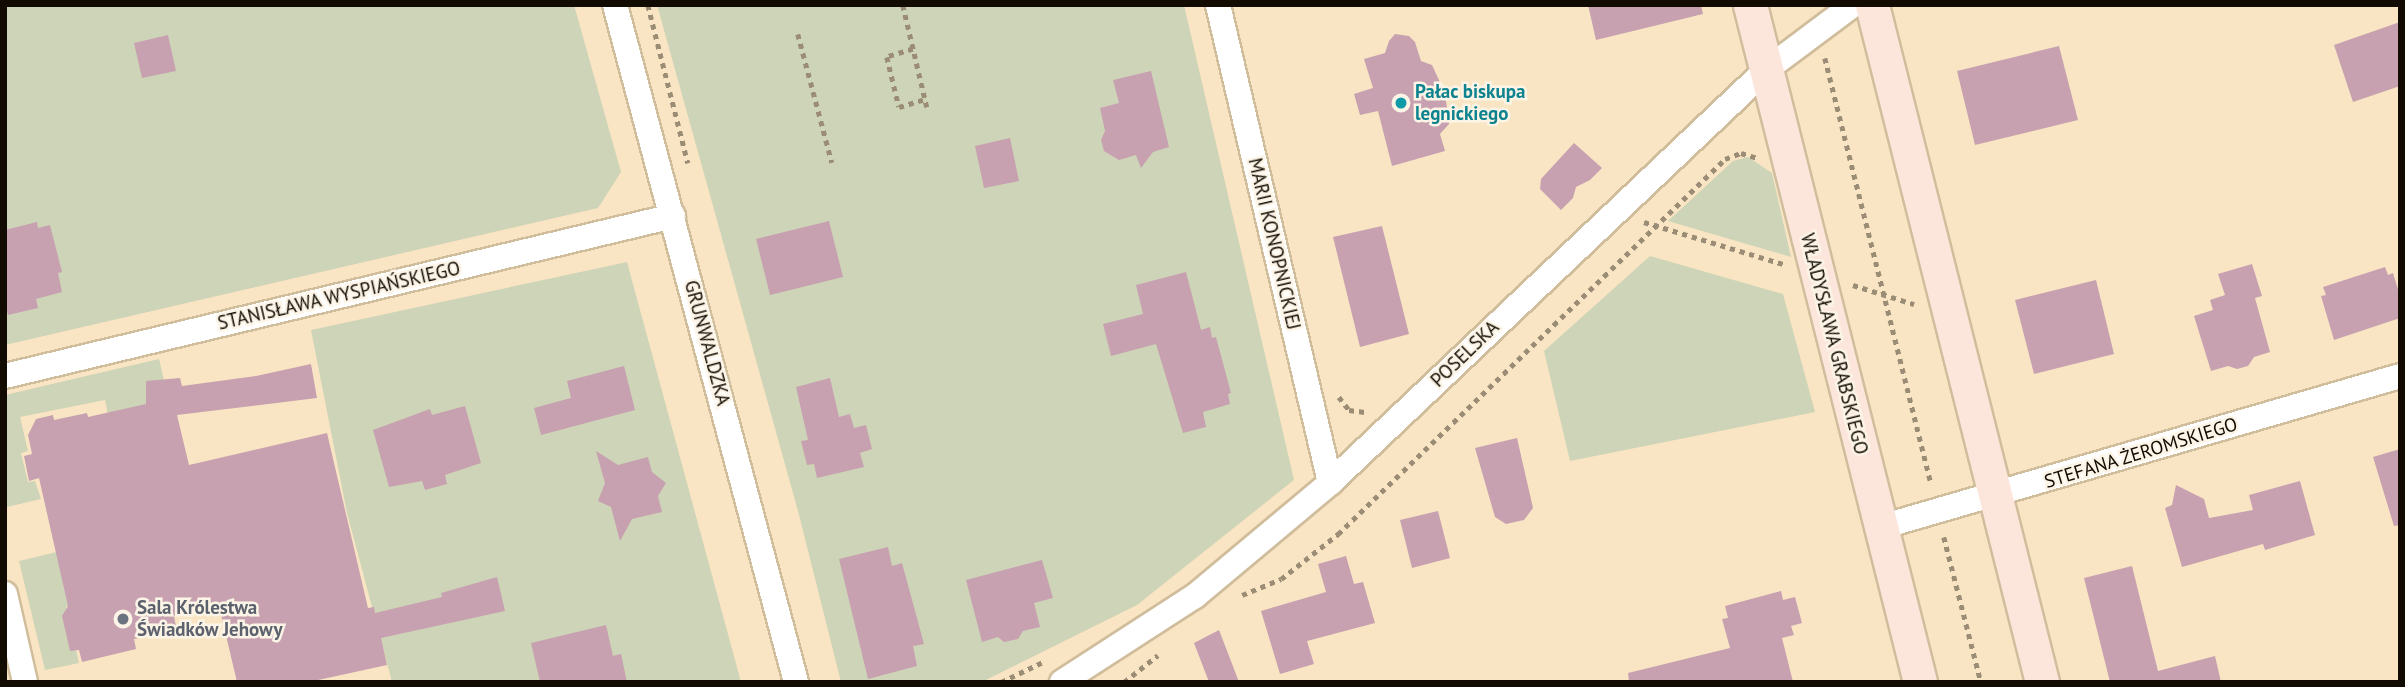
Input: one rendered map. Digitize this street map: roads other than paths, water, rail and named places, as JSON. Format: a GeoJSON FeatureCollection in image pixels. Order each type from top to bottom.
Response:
{"type":"FeatureCollection","features":[{"type":"Feature","properties":{"kind":"street","name":"GRUNWALDZKA"},"geometry":{"type":"LineString","coordinates":[[615,5],[796,682]]}},
{"type":"Feature","properties":{"kind":"street","name":"MARII KONOPNICKIEJ"},"geometry":{"type":"LineString","coordinates":[[1218,5],[1330,483]]}},
{"type":"Feature","properties":{"kind":"street","name":"WŁADYSŁAWA GRABSKIEGO"},"geometry":{"type":"LineString","coordinates":[[1750,5],[1766,70],[1800,268],[1881,527],[1920,682]]}},
{"type":"Feature","properties":{"kind":"street","name":"POSELSKA"},"geometry":{"type":"LineString","coordinates":[[1062,682],[1195,596],[1330,483],[1766,70],[1853,5]]}},
{"type":"Feature","properties":{"kind":"street"},"geometry":{"type":"LineString","coordinates":[[1872,5],[2042,682]]}},
{"type":"Feature","properties":{"kind":"street","name":"STANISŁAWA WYSPIAŃSKIEGO"},"geometry":{"type":"LineString","coordinates":[[5,376],[673,216]]}},
{"type":"Feature","properties":{"kind":"street","name":"STEFANA ŻEROMSKIEGO"},"geometry":{"type":"LineString","coordinates":[[1881,527],[2400,376]]}},
{"type":"Feature","properties":{"kind":"street"},"geometry":{"type":"LineString","coordinates":[[5,594],[25,682]]}},
{"type":"Feature","properties":{"kind":"place","name":"Pałac biskupa legnickiego"},"geometry":{"type":"Point","coordinates":[1401,103]}},
{"type":"Feature","properties":{"kind":"place","name":"Sala Królestwa Świadków Jehowy"},"geometry":{"type":"Point","coordinates":[123,619]}}]}
